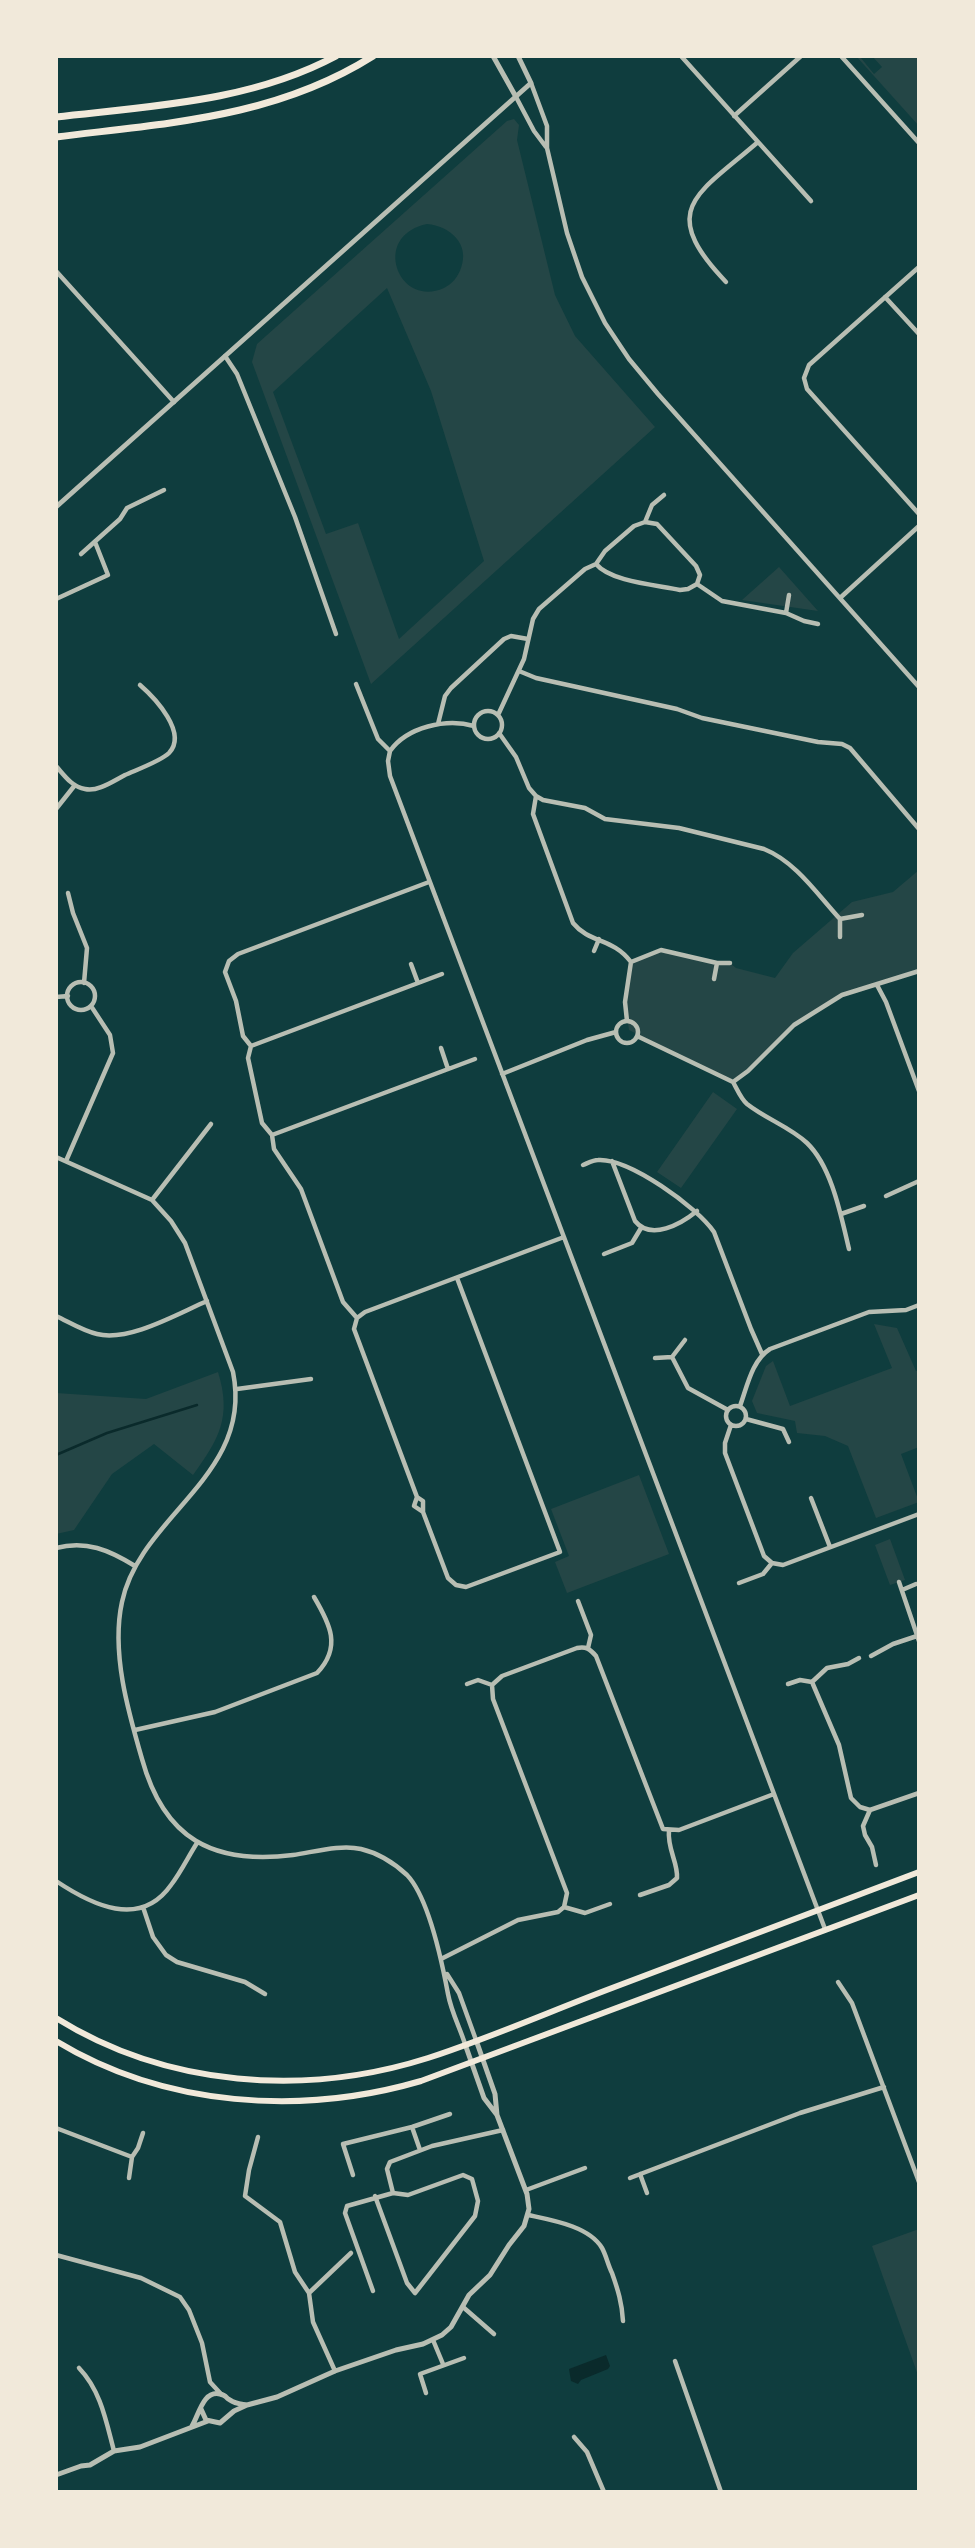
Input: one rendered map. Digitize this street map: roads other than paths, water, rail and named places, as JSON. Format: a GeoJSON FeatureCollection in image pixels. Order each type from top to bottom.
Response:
{"type":"FeatureCollection","features":[{"type":"Feature","properties":{"kind":"main road"},"geometry":{"type":"LineString","coordinates":[[56,117],[219,97],[276,82],[336,56]]}},
{"type":"Feature","properties":{"kind":"main road"},"geometry":{"type":"LineString","coordinates":[[56,137],[236,113],[307,90],[373,56]]}},
{"type":"Feature","properties":{"kind":"main road"},"geometry":{"type":"LineString","coordinates":[[56,2018],[93,2039],[132,2056],[174,2068],[262,2081],[329,2079],[428,2058],[919,1872]]}},
{"type":"Feature","properties":{"kind":"main road"},"geometry":{"type":"LineString","coordinates":[[56,2041],[107,2067],[157,2084],[223,2098],[266,2102],[353,2097],[389,2091],[919,1895]]}},
{"type":"Feature","properties":{"kind":"street"},"geometry":{"type":"LineString","coordinates":[[493,56],[534,131],[547,148]]}},
{"type":"Feature","properties":{"kind":"street"},"geometry":{"type":"LineString","coordinates":[[518,56],[547,127],[547,148],[574,255],[590,296],[605,323],[629,359],[658,394],[919,687]]}},
{"type":"Feature","properties":{"kind":"street"},"geometry":{"type":"LineString","coordinates":[[681,56],[811,201]]}},
{"type":"Feature","properties":{"kind":"street"},"geometry":{"type":"LineString","coordinates":[[734,116],[801,56]]}},
{"type":"Feature","properties":{"kind":"street"},"geometry":{"type":"LineString","coordinates":[[841,56],[919,143]]}},
{"type":"Feature","properties":{"kind":"street"},"geometry":{"type":"LineString","coordinates":[[56,507],[531,83]]}},
{"type":"Feature","properties":{"kind":"street"},"geometry":{"type":"LineString","coordinates":[[726,282],[698,250],[692,236],[690,207],[697,195],[758,142]]}},
{"type":"Feature","properties":{"kind":"street"},"geometry":{"type":"LineString","coordinates":[[919,267],[809,365],[804,378],[807,389],[919,514]]}},
{"type":"Feature","properties":{"kind":"street"},"geometry":{"type":"LineString","coordinates":[[56,271],[174,402]]}},
{"type":"Feature","properties":{"kind":"street"},"geometry":{"type":"LineString","coordinates":[[886,297],[919,334]]}},
{"type":"Feature","properties":{"kind":"street"},"geometry":{"type":"LineString","coordinates":[[225,356],[237,374],[285,491],[335,634]]}},
{"type":"Feature","properties":{"kind":"street"},"geometry":{"type":"LineString","coordinates":[[82,554],[121,519],[127,508],[164,490]]}},
{"type":"Feature","properties":{"kind":"street"},"geometry":{"type":"LineString","coordinates":[[645,522],[652,505],[664,495]]}},
{"type":"Feature","properties":{"kind":"street"},"geometry":{"type":"LineString","coordinates":[[498,715],[519,671],[533,619],[539,609],[585,569],[596,564],[605,551],[634,526],[645,522],[657,524],[696,566],[700,575],[697,584],[680,590],[612,576],[596,564]]}},
{"type":"Feature","properties":{"kind":"street"},"geometry":{"type":"LineString","coordinates":[[840,598],[919,526]]}},
{"type":"Feature","properties":{"kind":"street"},"geometry":{"type":"LineString","coordinates":[[56,599],[108,575],[95,542]]}},
{"type":"Feature","properties":{"kind":"street"},"geometry":{"type":"LineString","coordinates":[[697,584],[722,601],[786,613],[818,624]]}},
{"type":"Feature","properties":{"kind":"street"},"geometry":{"type":"LineString","coordinates":[[786,613],[789,595]]}},
{"type":"Feature","properties":{"kind":"street"},"geometry":{"type":"LineString","coordinates":[[438,724],[445,696],[451,688],[504,639],[511,636],[528,639]]}},
{"type":"Feature","properties":{"kind":"street"},"geometry":{"type":"LineString","coordinates":[[519,671],[677,709],[702,718],[818,742],[842,744],[850,748],[919,829]]}},
{"type":"Feature","properties":{"kind":"street"},"geometry":{"type":"LineString","coordinates":[[356,684],[378,739],[390,751]]}},
{"type":"Feature","properties":{"kind":"street"},"geometry":{"type":"LineString","coordinates":[[56,765],[75,785],[94,790],[169,754],[175,741],[174,730],[154,697],[139,685]]}},
{"type":"Feature","properties":{"kind":"street"},"geometry":{"type":"LineString","coordinates":[[487,711],[498,715],[502,724],[495,737],[484,738],[475,732],[474,726],[474,721],[482,712],[487,711]]}},
{"type":"Feature","properties":{"kind":"street"},"geometry":{"type":"LineString","coordinates":[[474,726],[460,722],[438,724],[405,736],[390,751],[390,776],[825,1929]]}},
{"type":"Feature","properties":{"kind":"street"},"geometry":{"type":"LineString","coordinates":[[499,733],[516,757],[528,788],[536,796],[584,808],[605,819],[679,828],[777,854],[788,862],[840,919],[839,937]]}},
{"type":"Feature","properties":{"kind":"street"},"geometry":{"type":"LineString","coordinates":[[56,808],[75,785]]}},
{"type":"Feature","properties":{"kind":"street"},"geometry":{"type":"LineString","coordinates":[[536,796],[533,814],[573,923],[586,935],[610,943],[631,962],[625,1002],[627,1021]]}},
{"type":"Feature","properties":{"kind":"street"},"geometry":{"type":"LineString","coordinates":[[251,1046],[243,1036],[236,1001],[225,972],[229,961],[238,954],[429,881]]}},
{"type":"Feature","properties":{"kind":"street"},"geometry":{"type":"LineString","coordinates":[[68,893],[73,914],[87,948],[84,983]]}},
{"type":"Feature","properties":{"kind":"street"},"geometry":{"type":"LineString","coordinates":[[840,919],[862,915]]}},
{"type":"Feature","properties":{"kind":"street"},"geometry":{"type":"LineString","coordinates":[[594,951],[599,939]]}},
{"type":"Feature","properties":{"kind":"street"},"geometry":{"type":"LineString","coordinates":[[631,962],[661,950],[730,964]]}},
{"type":"Feature","properties":{"kind":"street"},"geometry":{"type":"LineString","coordinates":[[714,979],[717,963]]}},
{"type":"Feature","properties":{"kind":"street"},"geometry":{"type":"LineString","coordinates":[[411,964],[418,983]]}},
{"type":"Feature","properties":{"kind":"street"},"geometry":{"type":"LineString","coordinates":[[733,1082],[748,1071],[794,1025],[842,995],[919,971]]}},
{"type":"Feature","properties":{"kind":"street"},"geometry":{"type":"LineString","coordinates":[[251,1046],[442,974]]}},
{"type":"Feature","properties":{"kind":"street"},"geometry":{"type":"LineString","coordinates":[[84,983],[91,987],[95,994],[91,1006],[78,1010],[70,1005],[68,996],[74,985],[84,983]]}},
{"type":"Feature","properties":{"kind":"street"},"geometry":{"type":"LineString","coordinates":[[877,985],[886,1002],[919,1091]]}},
{"type":"Feature","properties":{"kind":"street"},"geometry":{"type":"LineString","coordinates":[[56,997],[68,996]]}},
{"type":"Feature","properties":{"kind":"street"},"geometry":{"type":"LineString","coordinates":[[65,1161],[113,1053],[110,1035],[91,1006]]}},
{"type":"Feature","properties":{"kind":"street"},"geometry":{"type":"LineString","coordinates":[[627,1021],[637,1027],[637,1035],[632,1042],[618,1039],[616,1032],[620,1024],[627,1021]]}},
{"type":"Feature","properties":{"kind":"street"},"geometry":{"type":"LineString","coordinates":[[502,1074],[587,1040],[616,1032]]}},
{"type":"Feature","properties":{"kind":"street"},"geometry":{"type":"LineString","coordinates":[[637,1035],[733,1082],[745,1103],[805,1141],[816,1152],[841,1214],[849,1249]]}},
{"type":"Feature","properties":{"kind":"street"},"geometry":{"type":"LineString","coordinates":[[251,1046],[248,1058],[262,1123],[272,1135],[274,1149],[301,1189],[343,1301],[357,1318]]}},
{"type":"Feature","properties":{"kind":"street"},"geometry":{"type":"LineString","coordinates":[[441,1048],[448,1069]]}},
{"type":"Feature","properties":{"kind":"street"},"geometry":{"type":"LineString","coordinates":[[272,1135],[475,1059]]}},
{"type":"Feature","properties":{"kind":"street"},"geometry":{"type":"LineString","coordinates":[[152,1200],[211,1124]]}},
{"type":"Feature","properties":{"kind":"street"},"geometry":{"type":"LineString","coordinates":[[56,1157],[152,1200],[171,1221],[185,1243],[237,1389],[229,1437],[218,1459],[135,1566],[122,1601],[118,1637],[121,1668],[149,1782],[160,1804],[174,1822],[197,1843],[214,1851],[240,1857],[267,1858],[359,1848],[379,1854],[408,1876],[420,1894],[445,1970],[459,1993],[495,2094],[497,2115]]}},
{"type":"Feature","properties":{"kind":"street"},"geometry":{"type":"LineString","coordinates":[[583,1165],[597,1160],[612,1161],[635,1171],[697,1211],[714,1231],[762,1354]]}},
{"type":"Feature","properties":{"kind":"street"},"geometry":{"type":"LineString","coordinates":[[612,1161],[635,1221],[641,1228],[652,1232],[686,1220],[697,1211]]}},
{"type":"Feature","properties":{"kind":"street"},"geometry":{"type":"LineString","coordinates":[[886,1196],[919,1181]]}},
{"type":"Feature","properties":{"kind":"street"},"geometry":{"type":"LineString","coordinates":[[841,1214],[864,1206]]}},
{"type":"Feature","properties":{"kind":"street"},"geometry":{"type":"LineString","coordinates":[[604,1254],[632,1243],[641,1228]]}},
{"type":"Feature","properties":{"kind":"street"},"geometry":{"type":"LineString","coordinates":[[457,1278],[560,1552],[466,1587],[456,1585],[448,1578],[423,1512],[423,1501],[417,1497],[354,1329],[357,1318],[365,1312],[564,1237]]}},
{"type":"Feature","properties":{"kind":"street"},"geometry":{"type":"LineString","coordinates":[[56,1317],[97,1334],[118,1336],[132,1333],[206,1301]]}},
{"type":"Feature","properties":{"kind":"street"},"geometry":{"type":"LineString","coordinates":[[740,1406],[755,1366],[762,1354],[770,1349],[869,1312],[906,1310],[919,1305]]}},
{"type":"Feature","properties":{"kind":"street"},"geometry":{"type":"LineString","coordinates":[[656,1359],[672,1357],[685,1340]]}},
{"type":"Feature","properties":{"kind":"street"},"geometry":{"type":"LineString","coordinates":[[672,1357],[688,1388],[728,1410]]}},
{"type":"Feature","properties":{"kind":"street"},"geometry":{"type":"LineString","coordinates":[[237,1389],[311,1379]]}},
{"type":"Feature","properties":{"kind":"street"},"geometry":{"type":"LineString","coordinates":[[740,1406],[746,1412],[746,1419],[740,1426],[731,1425],[726,1418],[728,1410],[740,1406]]}},
{"type":"Feature","properties":{"kind":"street"},"geometry":{"type":"LineString","coordinates":[[746,1419],[783,1429],[789,1442]]}},
{"type":"Feature","properties":{"kind":"street"},"geometry":{"type":"LineString","coordinates":[[731,1425],[725,1453],[764,1556],[772,1563],[783,1565],[919,1514]]}},
{"type":"Feature","properties":{"kind":"street"},"geometry":{"type":"LineString","coordinates":[[417,1497],[414,1506],[423,1512]]}},
{"type":"Feature","properties":{"kind":"street"},"geometry":{"type":"LineString","coordinates":[[811,1498],[830,1547]]}},
{"type":"Feature","properties":{"kind":"street"},"geometry":{"type":"LineString","coordinates":[[56,1548],[80,1544],[99,1547],[135,1566]]}},
{"type":"Feature","properties":{"kind":"street"},"geometry":{"type":"LineString","coordinates":[[739,1583],[763,1574],[772,1563]]}},
{"type":"Feature","properties":{"kind":"street"},"geometry":{"type":"LineString","coordinates":[[871,1656],[893,1644],[918,1639],[899,1581]]}},
{"type":"Feature","properties":{"kind":"street"},"geometry":{"type":"LineString","coordinates":[[902,1590],[916,1584]]}},
{"type":"Feature","properties":{"kind":"street"},"geometry":{"type":"LineString","coordinates":[[135,1730],[215,1712],[317,1673],[326,1664],[332,1645],[326,1618],[314,1597]]}},
{"type":"Feature","properties":{"kind":"street"},"geometry":{"type":"LineString","coordinates":[[578,1601],[591,1635],[588,1648]]}},
{"type":"Feature","properties":{"kind":"street"},"geometry":{"type":"LineString","coordinates":[[492,1685],[502,1676],[577,1648],[588,1648],[596,1656],[660,1824],[669,1830],[679,1830],[774,1794]]}},
{"type":"Feature","properties":{"kind":"street"},"geometry":{"type":"LineString","coordinates":[[812,1682],[827,1668],[849,1664],[859,1658]]}},
{"type":"Feature","properties":{"kind":"street"},"geometry":{"type":"LineString","coordinates":[[467,1684],[478,1680],[492,1685]]}},
{"type":"Feature","properties":{"kind":"street"},"geometry":{"type":"LineString","coordinates":[[788,1684],[800,1680],[812,1682]]}},
{"type":"Feature","properties":{"kind":"street"},"geometry":{"type":"LineString","coordinates":[[812,1682],[839,1745],[851,1798],[860,1807],[870,1810],[919,1793]]}},
{"type":"Feature","properties":{"kind":"street"},"geometry":{"type":"LineString","coordinates":[[441,1959],[518,1920],[558,1912],[564,1907],[567,1894],[493,1699],[492,1685]]}},
{"type":"Feature","properties":{"kind":"street"},"geometry":{"type":"LineString","coordinates":[[870,1810],[863,1826],[873,1847],[876,1866]]}},
{"type":"Feature","properties":{"kind":"street"},"geometry":{"type":"LineString","coordinates":[[640,1895],[669,1885],[677,1878],[668,1845],[669,1830]]}},
{"type":"Feature","properties":{"kind":"street"},"geometry":{"type":"LineString","coordinates":[[56,1881],[98,1905],[113,1909],[143,1907],[158,1899],[170,1887],[197,1843]]}},
{"type":"Feature","properties":{"kind":"street"},"geometry":{"type":"LineString","coordinates":[[564,1907],[585,1913],[610,1904]]}},
{"type":"Feature","properties":{"kind":"street"},"geometry":{"type":"LineString","coordinates":[[143,1907],[153,1937],[166,1955],[177,1962],[245,1982],[265,1994]]}},
{"type":"Feature","properties":{"kind":"street"},"geometry":{"type":"LineString","coordinates":[[56,2476],[90,2465],[114,2451],[140,2447],[208,2421],[220,2423],[247,2405],[277,2397],[335,2371],[433,2340],[451,2327],[469,2295],[498,2265],[524,2226],[529,2201],[497,2115],[484,2098],[448,1996],[445,1970]]}},
{"type":"Feature","properties":{"kind":"street"},"geometry":{"type":"LineString","coordinates":[[838,1982],[852,2003],[919,2182]]}},
{"type":"Feature","properties":{"kind":"street"},"geometry":{"type":"LineString","coordinates":[[630,2178],[800,2113],[884,2087]]}},
{"type":"Feature","properties":{"kind":"street"},"geometry":{"type":"LineString","coordinates":[[353,2175],[344,2144],[412,2127],[450,2114]]}},
{"type":"Feature","properties":{"kind":"street"},"geometry":{"type":"LineString","coordinates":[[412,2127],[420,2150]]}},
{"type":"Feature","properties":{"kind":"street"},"geometry":{"type":"LineString","coordinates":[[56,2128],[132,2157]]}},
{"type":"Feature","properties":{"kind":"street"},"geometry":{"type":"LineString","coordinates":[[393,2193],[387,2173],[388,2164],[420,2150],[503,2130]]}},
{"type":"Feature","properties":{"kind":"street"},"geometry":{"type":"LineString","coordinates":[[129,2178],[132,2157],[143,2133]]}},
{"type":"Feature","properties":{"kind":"street"},"geometry":{"type":"LineString","coordinates":[[258,2137],[245,2196],[280,2222],[295,2272],[309,2293],[313,2322],[335,2371]]}},
{"type":"Feature","properties":{"kind":"street"},"geometry":{"type":"LineString","coordinates":[[526,2190],[585,2168]]}},
{"type":"Feature","properties":{"kind":"street"},"geometry":{"type":"LineString","coordinates":[[640,2174],[647,2193]]}},
{"type":"Feature","properties":{"kind":"street"},"geometry":{"type":"LineString","coordinates":[[373,2291],[345,2211],[351,2204],[375,2196],[393,2193],[408,2195],[463,2175],[472,2179],[478,2201],[475,2216],[415,2293],[407,2283],[375,2196]]}},
{"type":"Feature","properties":{"kind":"street"},"geometry":{"type":"LineString","coordinates":[[528,2215],[550,2220],[594,2239],[602,2248],[622,2301],[623,2321]]}},
{"type":"Feature","properties":{"kind":"street"},"geometry":{"type":"LineString","coordinates":[[309,2293],[351,2253]]}},
{"type":"Feature","properties":{"kind":"street"},"geometry":{"type":"LineString","coordinates":[[56,2255],[141,2278],[180,2297],[189,2310],[202,2343],[210,2382],[207,2397],[191,2427]]}},
{"type":"Feature","properties":{"kind":"street"},"geometry":{"type":"LineString","coordinates":[[463,2307],[494,2334]]}},
{"type":"Feature","properties":{"kind":"street"},"geometry":{"type":"LineString","coordinates":[[433,2340],[443,2364]]}},
{"type":"Feature","properties":{"kind":"street"},"geometry":{"type":"LineString","coordinates":[[426,2393],[420,2374],[464,2358]]}},
{"type":"Feature","properties":{"kind":"street"},"geometry":{"type":"LineString","coordinates":[[675,2361],[721,2492]]}},
{"type":"Feature","properties":{"kind":"street"},"geometry":{"type":"LineString","coordinates":[[79,2368],[90,2379],[100,2399],[114,2451]]}},
{"type":"Feature","properties":{"kind":"street"},"geometry":{"type":"LineString","coordinates":[[210,2382],[229,2400],[247,2405]]}},
{"type":"Feature","properties":{"kind":"street"},"geometry":{"type":"LineString","coordinates":[[207,2397],[221,2394]]}},
{"type":"Feature","properties":{"kind":"street"},"geometry":{"type":"LineString","coordinates":[[229,2400],[231,2414]]}},
{"type":"Feature","properties":{"kind":"street"},"geometry":{"type":"LineString","coordinates":[[201,2409],[208,2421]]}},
{"type":"Feature","properties":{"kind":"street"},"geometry":{"type":"LineString","coordinates":[[574,2437],[587,2452],[604,2492]]}},
{"type":"Feature","properties":{"kind":"waterway"},"geometry":{"type":"LineString","coordinates":[[56,1455],[107,1433],[197,1405]]}}]}
